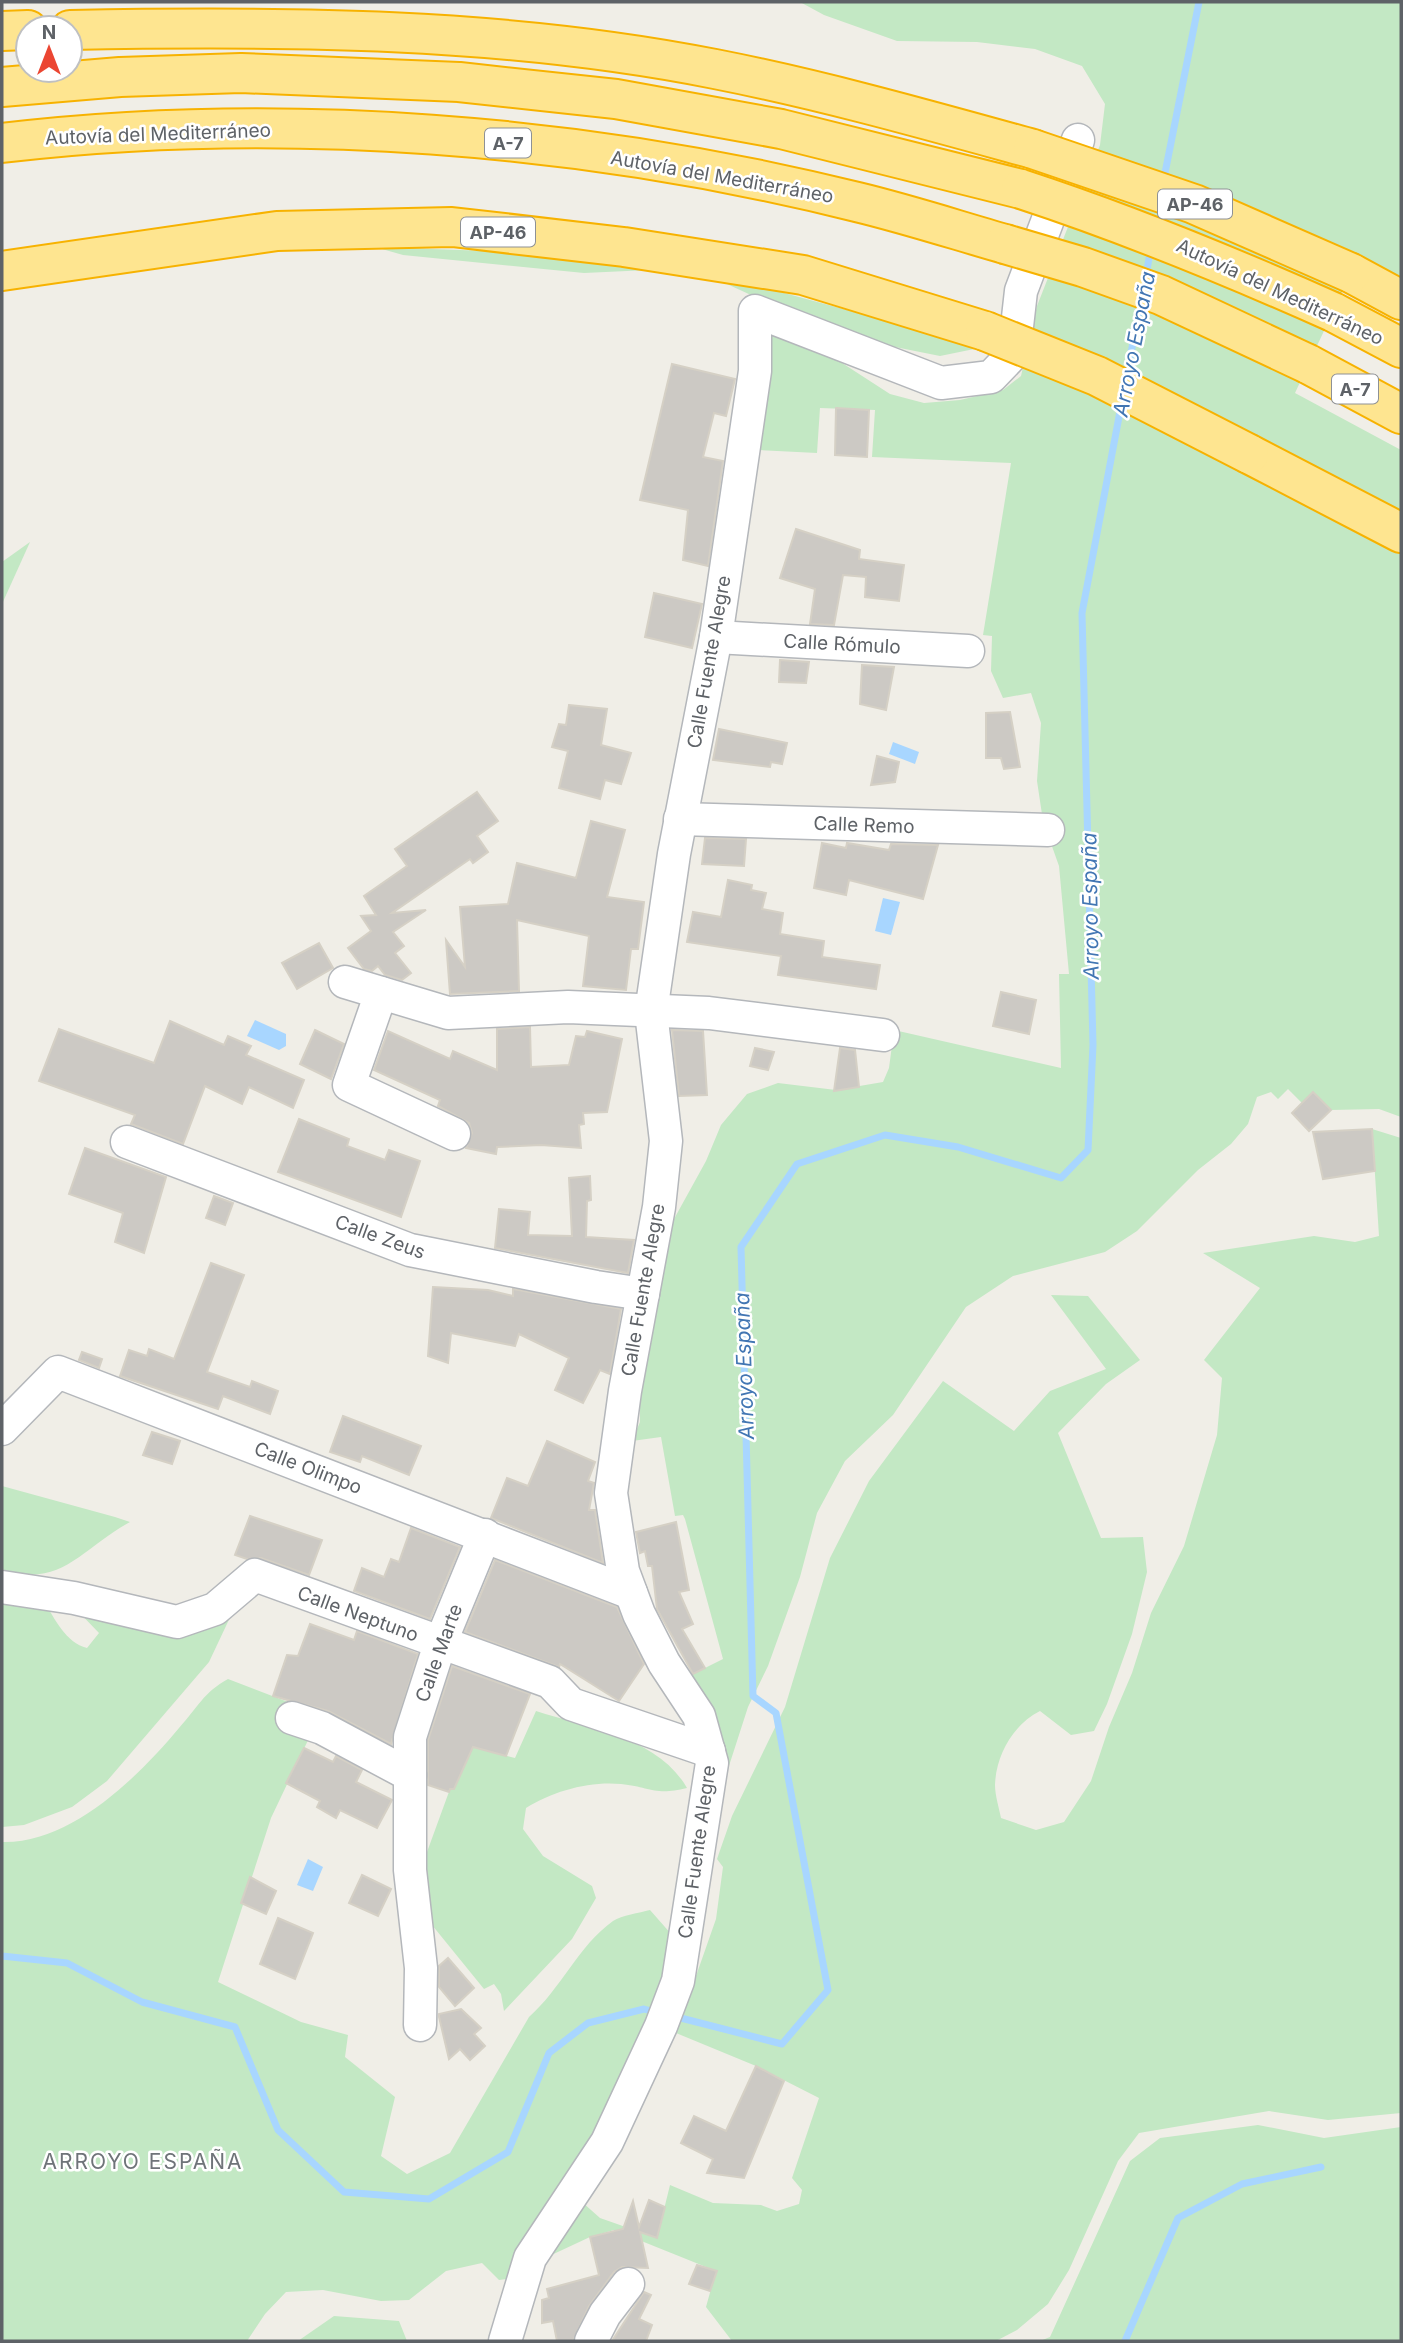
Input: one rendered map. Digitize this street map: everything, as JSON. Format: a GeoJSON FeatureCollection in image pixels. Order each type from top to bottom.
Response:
{"type":"FeatureCollection","features":[{"type":"Feature","properties":{"kind":"highway","name":"AP-46"},"geometry":{"type":"LineString","coordinates":[[84,30],[251,26],[401,32],[558,46],[712,69],[856,100],[1033,149],[1194,204],[1351,272],[1401,300]]}},
{"type":"Feature","properties":{"kind":"highway","name":"Autovía del Mediterráneo"},"geometry":{"type":"LineString","coordinates":[[2,87],[120,77],[241,73],[459,82],[616,99],[767,127],[1021,189],[1124,224],[1234,267],[1333,312],[1401,348]]}},
{"type":"Feature","properties":{"kind":"highway","name":"Autovía del Mediterráneo"},"geometry":{"type":"LineString","coordinates":[[2,143],[72,135],[252,128],[431,135],[581,151],[751,179],[858,202],[1083,267],[1161,295],[1308,364],[1401,414]]}},
{"type":"Feature","properties":{"kind":"highway","name":"AP-46"},"geometry":{"type":"LineString","coordinates":[[2,271],[277,231],[452,227],[624,247],[803,275],[985,331],[1097,376],[1401,533]]}},
{"type":"Feature","properties":{"kind":"street","name":"Calle Fuente Alegre"},"geometry":{"type":"LineString","coordinates":[[509,2340],[530,2258],[607,2142],[661,2026],[678,1981],[712,1763],[699,1716],[664,1663],[631,1593],[623,1571],[611,1493],[659,1208],[666,1141],[651,1012],[680,819],[716,637],[755,371],[755,311],[941,383],[991,377],[1014,353],[1021,290],[1078,140]]}},
{"type":"Feature","properties":{"kind":"street","name":"Calle Rómulo"},"geometry":{"type":"LineString","coordinates":[[716,637],[968,651]]}},
{"type":"Feature","properties":{"kind":"street","name":"Calle Remo"},"geometry":{"type":"LineString","coordinates":[[680,819],[1048,831]]}},
{"type":"Feature","properties":{"kind":"street"},"geometry":{"type":"LineString","coordinates":[[345,982],[448,1013],[568,1007],[709,1013],[883,1035]]}},
{"type":"Feature","properties":{"kind":"street"},"geometry":{"type":"LineString","coordinates":[[381,993],[349,1085],[454,1134]]}},
{"type":"Feature","properties":{"kind":"street","name":"Calle Zeus"},"geometry":{"type":"LineString","coordinates":[[127,1142],[410,1250],[582,1285],[643,1294]]}},
{"type":"Feature","properties":{"kind":"street","name":"Calle Olimpo"},"geometry":{"type":"LineString","coordinates":[[2,1429],[58,1372],[631,1593]]}},
{"type":"Feature","properties":{"kind":"street","name":"Calle Marte"},"geometry":{"type":"LineString","coordinates":[[420,2025],[421,1968],[410,1870],[410,1737],[440,1644],[485,1535]]}},
{"type":"Feature","properties":{"kind":"street","name":"Calle Neptuno"},"geometry":{"type":"LineString","coordinates":[[2,1587],[74,1598],[177,1622],[215,1609],[255,1575],[550,1682],[571,1704],[709,1751]]}},
{"type":"Feature","properties":{"kind":"street"},"geometry":{"type":"LineString","coordinates":[[292,1718],[322,1728],[410,1775]]}},
{"type":"Feature","properties":{"kind":"street"},"geometry":{"type":"LineString","coordinates":[[591,2341],[605,2314],[628,2284]]}},
{"type":"Feature","properties":{"kind":"green space"},"geometry":{"type":"Polygon","coordinates":[[[800,2],[1401,2],[1401,280],[1358,258],[1295,393],[1401,450],[1401,1117],[1379,1109],[1331,1110],[1313,1092],[1302,1103],[1288,1089],[1278,1099],[1271,1092],[1257,1097],[1248,1124],[1231,1144],[1198,1170],[1137,1231],[1105,1252],[1013,1276],[966,1307],[893,1415],[845,1461],[817,1513],[800,1577],[768,1666],[748,1707],[727,1772],[721,1776],[687,1677],[723,1659],[685,1519],[683,1515],[675,1516],[661,1437],[632,1441],[640,1422],[640,1396],[666,1224],[674,1219],[706,1161],[721,1125],[747,1094],[778,1083],[836,1090],[883,1082],[889,1068],[894,1030],[1061,1068],[1059,974],[1069,974],[1059,866],[1043,821],[1037,781],[1041,723],[1031,693],[1003,698],[991,671],[992,636],[983,635],[1011,463],[872,457],[875,410],[820,408],[817,453],[758,450],[770,331],[777,327],[839,361],[890,394],[924,403],[960,400],[1003,390],[1021,376],[1037,306],[1100,145],[1105,104],[1082,66],[1035,49],[977,42],[897,41],[824,15],[800,2]]]}},
{"type":"Feature","properties":{"kind":"green space"},"geometry":{"type":"Polygon","coordinates":[[[375,247],[550,253],[692,268],[584,273],[403,255],[375,247]]]}},
{"type":"Feature","properties":{"kind":"green space"},"geometry":{"type":"Polygon","coordinates":[[[692,268],[984,347],[940,356],[840,336],[692,268]]]}},
{"type":"Feature","properties":{"kind":"green space"},"geometry":{"type":"Polygon","coordinates":[[[30,542],[2,604],[2,562],[30,542]]]}},
{"type":"Feature","properties":{"kind":"green space"},"geometry":{"type":"Polygon","coordinates":[[[1372,1129],[1401,1138],[1401,2113],[1328,2120],[1269,2111],[1139,2133],[1118,2161],[1069,2270],[1048,2304],[1017,2330],[996,2341],[732,2341],[706,2307],[716,2271],[614,2230],[590,2237],[545,2258],[582,2202],[600,2218],[657,2238],[670,2185],[713,2203],[761,2205],[777,2211],[799,2204],[802,2190],[792,2178],[819,2098],[756,2066],[676,2033],[716,1919],[723,1867],[717,1859],[732,1816],[785,1707],[830,1558],[869,1481],[943,1381],[1014,1431],[1050,1391],[1106,1369],[1051,1295],[1088,1296],[1140,1360],[1106,1384],[1058,1433],[1101,1538],[1143,1537],[1147,1572],[1132,1634],[1107,1704],[1094,1731],[1071,1735],[1040,1711],[1022,1724],[1008,1741],[996,1773],[995,1789],[1001,1818],[1036,1830],[1064,1822],[1091,1781],[1109,1727],[1132,1673],[1151,1613],[1184,1546],[1217,1435],[1222,1378],[1204,1360],[1260,1288],[1203,1253],[1314,1236],[1355,1242],[1379,1236],[1372,1129]]]}},
{"type":"Feature","properties":{"kind":"green space"},"geometry":{"type":"Polygon","coordinates":[[[2,1486],[130,1522],[70,1563],[55,1570],[40,1574],[22,1574],[2,1569],[2,1486]]]}},
{"type":"Feature","properties":{"kind":"green space"},"geometry":{"type":"Polygon","coordinates":[[[2,1596],[44,1601],[67,1635],[87,1648],[99,1633],[74,1607],[234,1609],[209,1662],[107,1781],[72,1807],[24,1825],[2,1827],[2,1596]]]}},
{"type":"Feature","properties":{"kind":"green space"},"geometry":{"type":"Polygon","coordinates":[[[228,1679],[288,1702],[279,1728],[310,1736],[271,1818],[218,1982],[301,2022],[348,2035],[345,2057],[395,2097],[381,2156],[407,2174],[450,2153],[529,2017],[551,1994],[579,1955],[613,1921],[650,1910],[672,1935],[667,1971],[610,2114],[513,2278],[499,2280],[482,2263],[446,2271],[409,2300],[381,2301],[323,2290],[286,2292],[265,2314],[247,2341],[2,2341],[2,1842],[28,1840],[53,1832],[78,1820],[101,1804],[144,1767],[207,1695],[228,1679]]]}},
{"type":"Feature","properties":{"kind":"green space"},"geometry":{"type":"Polygon","coordinates":[[[536,1711],[599,1729],[640,1746],[674,1771],[687,1788],[660,1791],[621,1784],[596,1784],[559,1792],[526,1808],[523,1829],[543,1856],[592,1886],[596,1898],[572,1939],[504,2011],[501,1994],[494,1984],[484,1989],[432,1925],[421,1932],[417,1851],[427,1852],[450,1789],[454,1789],[473,1747],[515,1758],[536,1711]]]}},
{"type":"Feature","properties":{"kind":"green space"},"geometry":{"type":"Polygon","coordinates":[[[1258,2125],[1324,2138],[1401,2127],[1401,2341],[1040,2341],[1050,2337],[1130,2161],[1160,2138],[1258,2125]]]}},
{"type":"Feature","properties":{"kind":"green space"},"geometry":{"type":"Polygon","coordinates":[[[334,2316],[399,2321],[407,2341],[298,2341],[334,2316]]]}},
{"type":"Feature","properties":{"kind":"water"},"geometry":{"type":"Polygon","coordinates":[[[893,742],[919,752],[915,764],[889,754],[893,742]]]}},
{"type":"Feature","properties":{"kind":"water"},"geometry":{"type":"Polygon","coordinates":[[[883,898],[900,902],[891,935],[875,931],[883,898]]]}},
{"type":"Feature","properties":{"kind":"water"},"geometry":{"type":"Polygon","coordinates":[[[255,1020],[286,1034],[286,1046],[279,1050],[247,1036],[255,1020]]]}},
{"type":"Feature","properties":{"kind":"water"},"geometry":{"type":"Polygon","coordinates":[[[308,1859],[323,1867],[313,1891],[297,1885],[308,1859]]]}},
{"type":"Feature","properties":{"kind":"building"},"geometry":{"type":"Polygon","coordinates":[[[672,364],[735,379],[726,416],[714,413],[703,457],[723,461],[708,566],[683,560],[688,510],[640,500],[672,364]]]}},
{"type":"Feature","properties":{"kind":"building"},"geometry":{"type":"Polygon","coordinates":[[[836,408],[869,410],[867,457],[835,455],[836,408]]]}},
{"type":"Feature","properties":{"kind":"building"},"geometry":{"type":"Polygon","coordinates":[[[796,529],[860,550],[859,559],[904,565],[899,601],[865,597],[866,577],[843,575],[834,625],[810,624],[815,589],[780,578],[796,529]]]}},
{"type":"Feature","properties":{"kind":"building"},"geometry":{"type":"Polygon","coordinates":[[[654,593],[702,604],[692,648],[645,637],[654,593]]]}},
{"type":"Feature","properties":{"kind":"building"},"geometry":{"type":"Polygon","coordinates":[[[780,660],[809,662],[806,683],[779,682],[780,660]]]}},
{"type":"Feature","properties":{"kind":"building"},"geometry":{"type":"Polygon","coordinates":[[[862,665],[894,667],[886,710],[860,704],[862,665]]]}},
{"type":"Feature","properties":{"kind":"building"},"geometry":{"type":"Polygon","coordinates":[[[569,705],[607,709],[601,745],[631,753],[621,784],[605,780],[600,799],[559,788],[568,751],[552,747],[559,724],[566,725],[569,705]]]}},
{"type":"Feature","properties":{"kind":"building"},"geometry":{"type":"Polygon","coordinates":[[[1010,712],[1020,767],[1004,769],[1001,758],[986,758],[986,713],[1010,712]]]}},
{"type":"Feature","properties":{"kind":"building"},"geometry":{"type":"Polygon","coordinates":[[[719,729],[787,743],[782,764],[771,762],[770,767],[713,760],[719,729]]]}},
{"type":"Feature","properties":{"kind":"building"},"geometry":{"type":"Polygon","coordinates":[[[877,756],[899,762],[895,782],[871,785],[877,756]]]}},
{"type":"Feature","properties":{"kind":"building"},"geometry":{"type":"Polygon","coordinates":[[[477,792],[498,821],[477,836],[488,852],[473,863],[470,859],[392,913],[426,910],[393,932],[404,946],[395,953],[411,973],[402,980],[385,975],[378,966],[372,971],[364,969],[348,948],[371,931],[361,916],[376,915],[364,896],[407,866],[395,849],[477,792]]]}},
{"type":"Feature","properties":{"kind":"building"},"geometry":{"type":"Polygon","coordinates":[[[591,821],[625,830],[607,897],[644,902],[638,949],[631,949],[626,990],[583,986],[589,936],[517,920],[519,991],[450,994],[446,940],[465,967],[460,907],[508,904],[517,863],[576,878],[591,821]]]}},
{"type":"Feature","properties":{"kind":"building"},"geometry":{"type":"Polygon","coordinates":[[[705,838],[746,839],[744,866],[702,864],[705,838]]]}},
{"type":"Feature","properties":{"kind":"building"},"geometry":{"type":"Polygon","coordinates":[[[822,843],[846,848],[847,843],[889,850],[891,844],[938,845],[923,899],[849,880],[846,895],[814,888],[822,843]]]}},
{"type":"Feature","properties":{"kind":"building"},"geometry":{"type":"Polygon","coordinates":[[[728,880],[752,885],[751,890],[766,893],[762,909],[783,913],[780,934],[824,941],[822,957],[880,965],[876,989],[778,975],[781,956],[687,942],[693,912],[721,917],[728,880]]]}},
{"type":"Feature","properties":{"kind":"building"},"geometry":{"type":"Polygon","coordinates":[[[319,943],[333,968],[297,989],[282,963],[319,943]]]}},
{"type":"Feature","properties":{"kind":"building"},"geometry":{"type":"Polygon","coordinates":[[[1001,992],[1036,1000],[1029,1034],[993,1026],[1001,992]]]}},
{"type":"Feature","properties":{"kind":"building"},"geometry":{"type":"Polygon","coordinates":[[[170,1021],[224,1045],[228,1036],[251,1046],[246,1055],[304,1080],[293,1108],[249,1087],[242,1104],[205,1086],[183,1144],[131,1124],[135,1115],[39,1081],[59,1029],[154,1063],[170,1021]]]}},
{"type":"Feature","properties":{"kind":"building"},"geometry":{"type":"Polygon","coordinates":[[[530,1027],[531,1067],[569,1065],[576,1036],[585,1037],[587,1031],[622,1039],[607,1112],[583,1113],[584,1124],[579,1125],[581,1148],[541,1145],[497,1147],[496,1154],[466,1148],[472,1133],[469,1123],[438,1106],[440,1100],[374,1070],[388,1031],[450,1059],[453,1051],[497,1070],[497,1029],[530,1027]]]}},
{"type":"Feature","properties":{"kind":"building"},"geometry":{"type":"Polygon","coordinates":[[[315,1030],[344,1044],[331,1079],[300,1064],[315,1030]]]}},
{"type":"Feature","properties":{"kind":"building"},"geometry":{"type":"Polygon","coordinates":[[[672,1030],[703,1031],[707,1095],[679,1096],[672,1030]]]}},
{"type":"Feature","properties":{"kind":"building"},"geometry":{"type":"Polygon","coordinates":[[[755,1048],[774,1052],[768,1070],[750,1066],[755,1048]]]}},
{"type":"Feature","properties":{"kind":"building"},"geometry":{"type":"Polygon","coordinates":[[[840,1048],[855,1050],[859,1087],[834,1091],[840,1048]]]}},
{"type":"Feature","properties":{"kind":"building"},"geometry":{"type":"Polygon","coordinates":[[[1313,1092],[1331,1110],[1309,1131],[1292,1113],[1313,1092]]]}},
{"type":"Feature","properties":{"kind":"building"},"geometry":{"type":"Polygon","coordinates":[[[299,1119],[349,1139],[347,1146],[385,1160],[389,1150],[420,1161],[401,1217],[278,1172],[299,1119]]]}},
{"type":"Feature","properties":{"kind":"building"},"geometry":{"type":"Polygon","coordinates":[[[1372,1129],[1375,1171],[1323,1179],[1313,1132],[1372,1129]]]}},
{"type":"Feature","properties":{"kind":"building"},"geometry":{"type":"Polygon","coordinates":[[[85,1148],[166,1177],[144,1253],[115,1242],[123,1213],[69,1194],[85,1148]]]}},
{"type":"Feature","properties":{"kind":"building"},"geometry":{"type":"Polygon","coordinates":[[[590,1176],[591,1200],[587,1201],[586,1237],[634,1240],[628,1273],[495,1248],[499,1209],[530,1212],[528,1235],[572,1236],[569,1178],[590,1176]]]}},
{"type":"Feature","properties":{"kind":"building"},"geometry":{"type":"Polygon","coordinates":[[[214,1196],[233,1203],[225,1225],[206,1218],[214,1196]]]}},
{"type":"Feature","properties":{"kind":"building"},"geometry":{"type":"Polygon","coordinates":[[[211,1263],[244,1275],[207,1372],[250,1387],[252,1381],[278,1391],[270,1414],[223,1396],[218,1409],[120,1376],[129,1350],[147,1356],[149,1349],[174,1359],[211,1263]]]}},
{"type":"Feature","properties":{"kind":"building"},"geometry":{"type":"Polygon","coordinates":[[[433,1287],[488,1290],[513,1296],[513,1289],[621,1309],[610,1374],[600,1370],[583,1403],[555,1390],[569,1358],[519,1334],[515,1346],[451,1333],[448,1363],[428,1356],[433,1287]]]}},
{"type":"Feature","properties":{"kind":"building"},"geometry":{"type":"Polygon","coordinates":[[[82,1352],[102,1359],[99,1368],[79,1360],[82,1352]]]}},
{"type":"Feature","properties":{"kind":"building"},"geometry":{"type":"Polygon","coordinates":[[[343,1416],[421,1446],[409,1475],[362,1456],[360,1462],[330,1452],[343,1416]]]}},
{"type":"Feature","properties":{"kind":"building"},"geometry":{"type":"Polygon","coordinates":[[[152,1432],[180,1441],[172,1464],[143,1455],[152,1432]]]}},
{"type":"Feature","properties":{"kind":"building"},"geometry":{"type":"Polygon","coordinates":[[[547,1441],[595,1462],[588,1481],[594,1483],[589,1510],[595,1510],[603,1563],[491,1518],[507,1478],[528,1486],[547,1441]]]}},
{"type":"Feature","properties":{"kind":"building"},"geometry":{"type":"Polygon","coordinates":[[[250,1516],[322,1540],[309,1575],[261,1558],[247,1559],[235,1555],[250,1516]]]}},
{"type":"Feature","properties":{"kind":"building"},"geometry":{"type":"Polygon","coordinates":[[[676,1522],[689,1590],[679,1592],[693,1624],[682,1629],[705,1668],[693,1674],[657,1609],[652,1566],[648,1566],[645,1551],[640,1553],[636,1532],[676,1522]]]}},
{"type":"Feature","properties":{"kind":"building"},"geometry":{"type":"Polygon","coordinates":[[[411,1528],[460,1547],[430,1619],[354,1591],[362,1568],[384,1577],[391,1559],[399,1562],[411,1528]]]}},
{"type":"Feature","properties":{"kind":"building"},"geometry":{"type":"Polygon","coordinates":[[[495,1560],[617,1607],[644,1664],[619,1701],[560,1664],[559,1667],[465,1632],[495,1560]]]}},
{"type":"Feature","properties":{"kind":"building"},"geometry":{"type":"Polygon","coordinates":[[[310,1624],[354,1640],[357,1631],[418,1654],[391,1744],[328,1711],[273,1696],[287,1655],[298,1656],[310,1624]]]}},
{"type":"Feature","properties":{"kind":"building"},"geometry":{"type":"Polygon","coordinates":[[[452,1666],[530,1694],[506,1756],[473,1747],[454,1789],[449,1792],[428,1785],[428,1740],[452,1666]]]}},
{"type":"Feature","properties":{"kind":"building"},"geometry":{"type":"Polygon","coordinates":[[[304,1748],[333,1762],[336,1756],[362,1770],[356,1782],[392,1800],[377,1828],[340,1810],[336,1818],[317,1807],[320,1801],[286,1783],[304,1748]]]}},
{"type":"Feature","properties":{"kind":"building"},"geometry":{"type":"Polygon","coordinates":[[[362,1875],[391,1889],[378,1916],[349,1903],[362,1875]]]}},
{"type":"Feature","properties":{"kind":"building"},"geometry":{"type":"Polygon","coordinates":[[[250,1877],[276,1891],[266,1914],[241,1903],[250,1877]]]}},
{"type":"Feature","properties":{"kind":"building"},"geometry":{"type":"Polygon","coordinates":[[[278,1918],[313,1933],[295,1979],[260,1964],[278,1918]]]}},
{"type":"Feature","properties":{"kind":"building"},"geometry":{"type":"Polygon","coordinates":[[[448,1958],[474,1988],[455,2006],[439,1987],[439,1966],[448,1958]]]}},
{"type":"Feature","properties":{"kind":"building"},"geometry":{"type":"Polygon","coordinates":[[[461,2009],[481,2028],[474,2034],[485,2046],[470,2060],[460,2049],[449,2059],[439,2017],[439,2014],[461,2009]]]}},
{"type":"Feature","properties":{"kind":"building"},"geometry":{"type":"Polygon","coordinates":[[[756,2066],[784,2081],[744,2178],[707,2173],[713,2159],[681,2143],[694,2116],[726,2131],[756,2066]]]}},
{"type":"Feature","properties":{"kind":"building"},"geometry":{"type":"Polygon","coordinates":[[[649,2200],[665,2207],[657,2238],[640,2232],[648,2268],[622,2267],[614,2272],[589,2306],[573,2341],[557,2341],[553,2321],[542,2323],[542,2300],[549,2298],[547,2289],[599,2275],[590,2237],[623,2229],[633,2201],[639,2227],[649,2200]]]}},
{"type":"Feature","properties":{"kind":"building"},"geometry":{"type":"Polygon","coordinates":[[[697,2265],[717,2271],[710,2291],[689,2284],[697,2265]]]}},
{"type":"Feature","properties":{"kind":"building"},"geometry":{"type":"Polygon","coordinates":[[[644,2292],[651,2295],[639,2319],[652,2325],[646,2341],[612,2341],[644,2292]]]}},
{"type":"Feature","properties":{"kind":"waterway","name":"Arroyo España"},"geometry":{"type":"LineString","coordinates":[[1163,183],[1199,2]]}},
{"type":"Feature","properties":{"kind":"waterway","name":"Arroyo España"},"geometry":{"type":"LineString","coordinates":[[1146,276],[1151,246]]}},
{"type":"Feature","properties":{"kind":"waterway","name":"Arroyo España"},"geometry":{"type":"LineString","coordinates":[[1126,379],[1141,301]]}},
{"type":"Feature","properties":{"kind":"waterway","name":"Arroyo España"},"geometry":{"type":"LineString","coordinates":[[673,2016],[782,2044],[828,1990],[776,1713],[753,1696],[741,1247],[797,1164],[885,1135],[958,1147],[1061,1178],[1088,1150],[1093,1045],[1082,613],[1122,401]]}},
{"type":"Feature","properties":{"kind":"waterway","name":"Arroyo España"},"geometry":{"type":"LineString","coordinates":[[2,1956],[67,1963],[142,2002],[235,2027],[278,2130],[344,2192],[429,2199],[508,2152],[549,2053],[588,2023],[644,2009],[658,2013]]}},
{"type":"Feature","properties":{"kind":"waterway"},"geometry":{"type":"LineString","coordinates":[[1125,2341],[1178,2218],[1242,2184],[1321,2167]]}},
{"type":"Feature","properties":{"kind":"district","name":"ARROYO ESPAÑA"},"geometry":{"type":"Point","coordinates":[143,2161]}}]}
